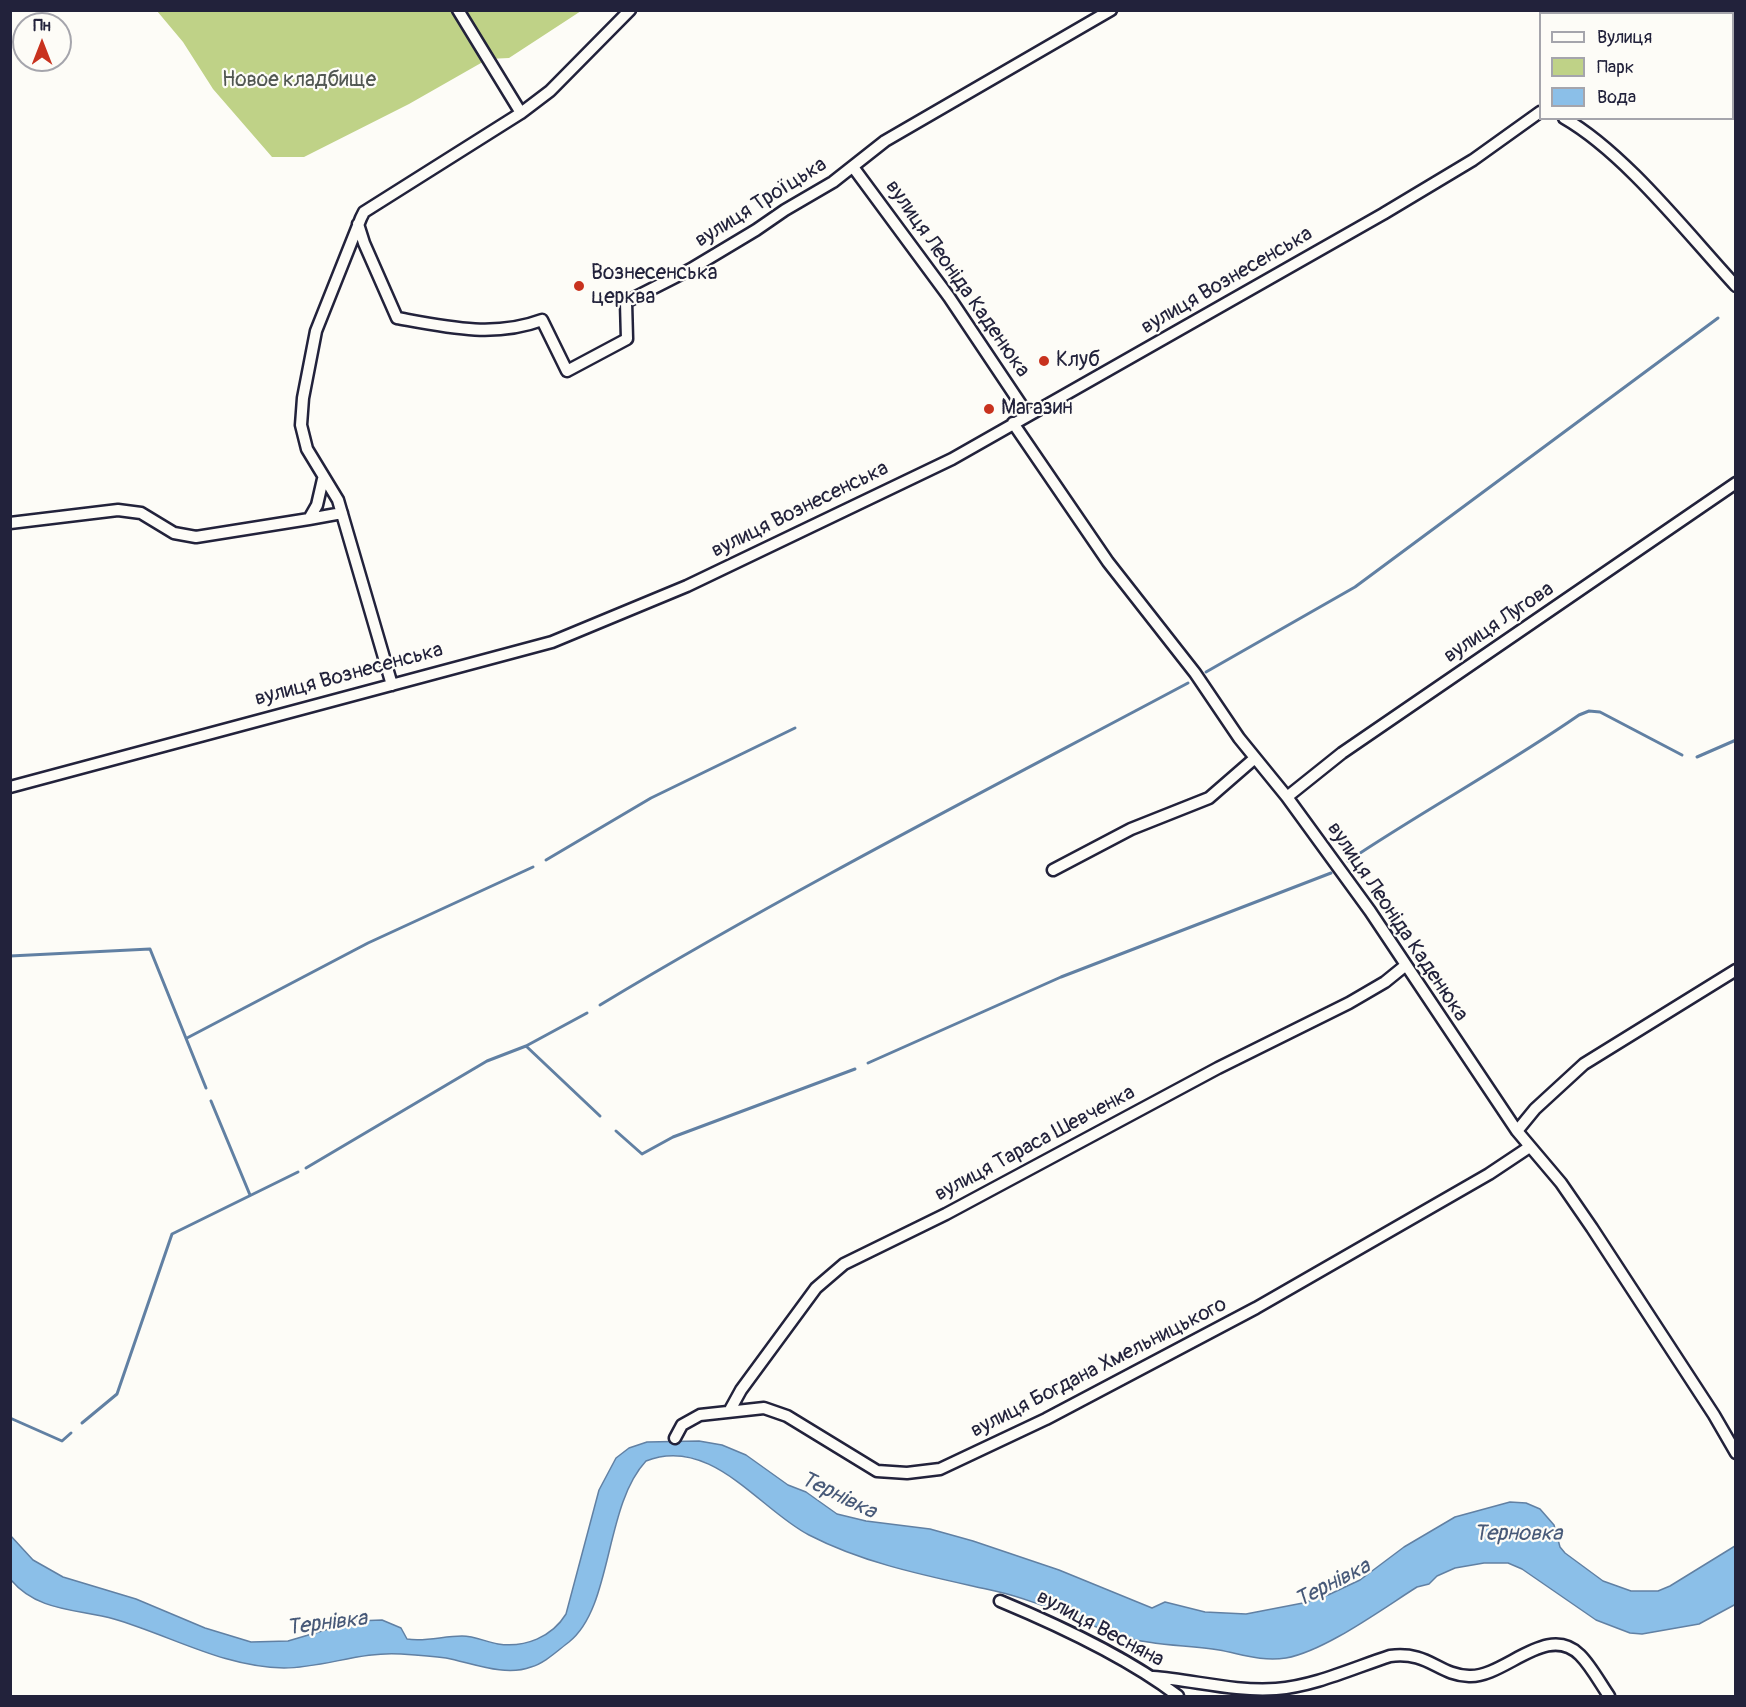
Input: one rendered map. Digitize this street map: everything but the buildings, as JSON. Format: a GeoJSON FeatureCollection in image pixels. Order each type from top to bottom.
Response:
{"type":"FeatureCollection","features":[{"type":"Feature","properties":{"kind":"street"},"geometry":{"type":"LineString","coordinates":[[458,10],[521,113]]}},
{"type":"Feature","properties":{"kind":"street"},"geometry":{"type":"LineString","coordinates":[[392,685],[338,500],[323,479],[303,436],[305,376],[316,331],[364,212],[521,113],[550,91],[630,10]]}},
{"type":"Feature","properties":{"kind":"street","name":"вулиця Троїцька"},"geometry":{"type":"LineString","coordinates":[[358,224],[397,318],[486,330],[524,327],[542,320],[567,371],[627,339],[626,302],[691,269],[853,167],[885,141],[1111,10]]}},
{"type":"Feature","properties":{"kind":"street","name":"вулиця Вознесенська"},"geometry":{"type":"LineString","coordinates":[[10,787],[552,642],[687,586],[952,459],[1383,214],[1473,160],[1539,113]]}},
{"type":"Feature","properties":{"kind":"street"},"geometry":{"type":"LineString","coordinates":[[1566,120],[1591,134],[1669,212],[1736,286]]}},
{"type":"Feature","properties":{"kind":"street","name":"вулиця Леоніда Каденюка"},"geometry":{"type":"LineString","coordinates":[[853,167],[949,297],[1028,415]]}},
{"type":"Feature","properties":{"kind":"street","name":"вулиця Леоніда Каденюка"},"geometry":{"type":"LineString","coordinates":[[1013,423],[1108,562],[1195,674],[1255,758],[1287,797],[1406,965],[1528,1148],[1560,1183],[1592,1228],[1714,1415],[1736,1453]]}},
{"type":"Feature","properties":{"kind":"street"},"geometry":{"type":"LineString","coordinates":[[309,519],[316,505],[323,479]]}},
{"type":"Feature","properties":{"kind":"street","name":"вулиця Лугова"},"geometry":{"type":"LineString","coordinates":[[1287,797],[1342,753],[1736,483]]}},
{"type":"Feature","properties":{"kind":"street"},"geometry":{"type":"LineString","coordinates":[[10,523],[125,511],[149,516],[174,533],[196,537],[342,513]]}},
{"type":"Feature","properties":{"kind":"street"},"geometry":{"type":"LineString","coordinates":[[1053,870],[1131,829],[1209,798],[1255,758]]}},
{"type":"Feature","properties":{"kind":"street","name":"вулиця Тараса Шевченка"},"geometry":{"type":"LineString","coordinates":[[730,1410],[741,1390],[810,1295],[830,1274],[844,1264],[946,1214],[1218,1068],[1349,1003],[1385,982],[1406,965]]}},
{"type":"Feature","properties":{"kind":"street"},"geometry":{"type":"LineString","coordinates":[[1516,1131],[1534,1109],[1584,1064],[1736,970]]}},
{"type":"Feature","properties":{"kind":"street","name":"вулиця Богдана Хмельницького"},"geometry":{"type":"LineString","coordinates":[[675,1438],[682,1425],[693,1418],[730,1410],[764,1408],[787,1416],[877,1472],[907,1473],[940,1469],[1046,1419],[1256,1308],[1489,1174],[1528,1148]]}},
{"type":"Feature","properties":{"kind":"street","name":"вулиця Весняна"},"geometry":{"type":"LineString","coordinates":[[1000,1601],[1041,1618],[1153,1677],[1178,1696]]}},
{"type":"Feature","properties":{"kind":"street"},"geometry":{"type":"LineString","coordinates":[[1153,1677],[1248,1689],[1276,1689],[1304,1685],[1390,1656],[1404,1654],[1421,1657],[1458,1676],[1471,1677],[1487,1674],[1546,1645],[1569,1647],[1580,1655],[1610,1696]]}},
{"type":"Feature","properties":{"kind":"green space","name":"Новое кладбище"},"geometry":{"type":"Polygon","coordinates":[[[157,11],[581,11],[509,58],[488,59],[409,104],[304,157],[272,157],[213,89],[183,42],[157,11]]]}},
{"type":"Feature","properties":{"kind":"water","name":"Терновка"},"geometry":{"type":"Polygon","coordinates":[[[699,1441],[722,1445],[746,1455],[788,1485],[806,1492],[837,1514],[866,1521],[930,1529],[973,1541],[1059,1570],[1152,1608],[1165,1602],[1205,1612],[1246,1614],[1303,1603],[1328,1595],[1360,1580],[1404,1547],[1455,1517],[1510,1502],[1526,1503],[1540,1509],[1554,1525],[1560,1547],[1565,1553],[1603,1581],[1631,1591],[1658,1591],[1670,1586],[1735,1546],[1736,1604],[1699,1624],[1642,1634],[1630,1633],[1596,1620],[1522,1569],[1508,1563],[1484,1563],[1455,1568],[1437,1576],[1429,1584],[1417,1587],[1335,1638],[1301,1654],[1286,1658],[1260,1658],[1219,1650],[1159,1644],[1124,1637],[1012,1595],[900,1569],[854,1554],[809,1535],[791,1524],[734,1479],[713,1466],[692,1458],[670,1456],[646,1461],[632,1480],[622,1503],[594,1605],[583,1626],[569,1642],[546,1660],[521,1670],[500,1670],[440,1657],[401,1654],[371,1655],[299,1667],[262,1666],[219,1657],[114,1619],[46,1604],[33,1598],[11,1580],[10,1535],[33,1560],[63,1577],[136,1599],[205,1628],[251,1642],[288,1641],[356,1621],[382,1620],[401,1628],[407,1639],[462,1636],[508,1645],[528,1642],[545,1635],[566,1614],[599,1490],[616,1458],[629,1448],[647,1442],[699,1441]]]}},
{"type":"Feature","properties":{"kind":"waterway"},"geometry":{"type":"LineString","coordinates":[[1206,672],[1355,587],[1718,318]]}},
{"type":"Feature","properties":{"kind":"waterway"},"geometry":{"type":"LineString","coordinates":[[600,1005],[818,880],[1188,683]]}},
{"type":"Feature","properties":{"kind":"waterway"},"geometry":{"type":"LineString","coordinates":[[1348,861],[1579,715],[1589,711],[1600,712],[1682,755]]}},
{"type":"Feature","properties":{"kind":"waterway"},"geometry":{"type":"LineString","coordinates":[[546,860],[651,798],[795,728]]}},
{"type":"Feature","properties":{"kind":"waterway"},"geometry":{"type":"LineString","coordinates":[[1697,757],[1736,740]]}},
{"type":"Feature","properties":{"kind":"waterway"},"geometry":{"type":"LineString","coordinates":[[187,1038],[368,943],[533,867]]}},
{"type":"Feature","properties":{"kind":"waterway"},"geometry":{"type":"LineString","coordinates":[[868,1063],[1061,977],[1331,873]]}},
{"type":"Feature","properties":{"kind":"waterway"},"geometry":{"type":"LineString","coordinates":[[10,956],[150,949],[206,1088]]}},
{"type":"Feature","properties":{"kind":"waterway"},"geometry":{"type":"LineString","coordinates":[[306,1168],[487,1061],[526,1046],[587,1013]]}},
{"type":"Feature","properties":{"kind":"waterway"},"geometry":{"type":"LineString","coordinates":[[526,1046],[600,1116]]}},
{"type":"Feature","properties":{"kind":"waterway"},"geometry":{"type":"LineString","coordinates":[[616,1131],[642,1154],[673,1137],[855,1069]]}},
{"type":"Feature","properties":{"kind":"waterway"},"geometry":{"type":"LineString","coordinates":[[211,1101],[250,1195]]}},
{"type":"Feature","properties":{"kind":"waterway"},"geometry":{"type":"LineString","coordinates":[[82,1423],[117,1394],[172,1234],[298,1172]]}},
{"type":"Feature","properties":{"kind":"waterway"},"geometry":{"type":"LineString","coordinates":[[10,1418],[62,1441],[71,1433]]}},
{"type":"Feature","properties":{"kind":"place","name":"Вознесенська церква"},"geometry":{"type":"Point","coordinates":[579,286]}},
{"type":"Feature","properties":{"kind":"place","name":"Клуб"},"geometry":{"type":"Point","coordinates":[1044,361]}},
{"type":"Feature","properties":{"kind":"place","name":"Магазин"},"geometry":{"type":"Point","coordinates":[989,409]}},
{"type":"Feature","properties":{"kind":"water label","name":"Тернівка"},"geometry":{"type":"Point","coordinates":[838,1496]}},
{"type":"Feature","properties":{"kind":"water label","name":"Тернівка"},"geometry":{"type":"Point","coordinates":[1333,1584]}},
{"type":"Feature","properties":{"kind":"water label","name":"Тернівка"},"geometry":{"type":"Point","coordinates":[327,1624]}}]}
